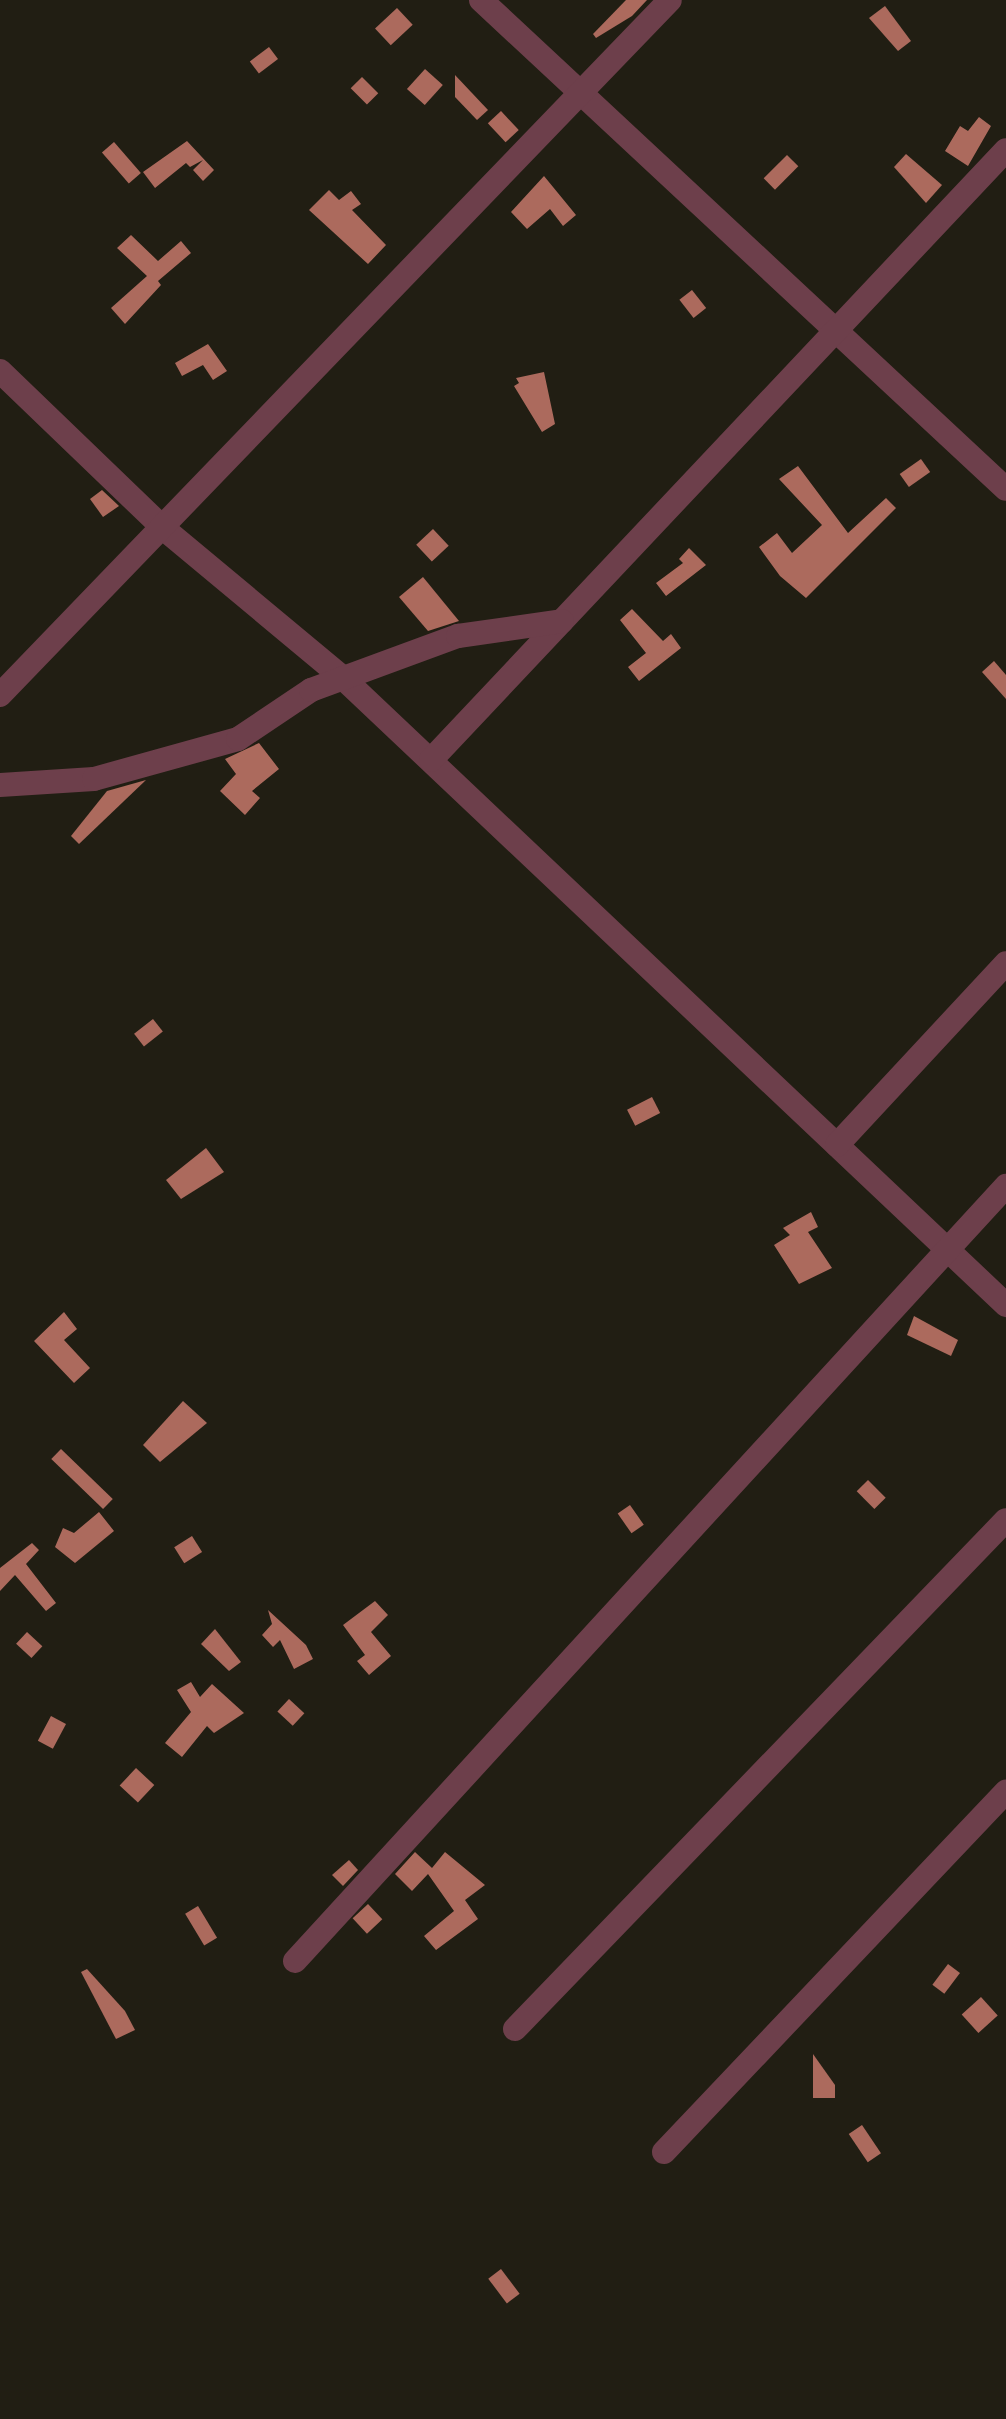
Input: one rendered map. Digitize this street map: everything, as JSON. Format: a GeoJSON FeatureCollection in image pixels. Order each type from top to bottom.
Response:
{"type":"FeatureCollection","features":[{"type":"Feature","properties":{"kind":"street"},"geometry":{"type":"LineString","coordinates":[[481,0],[1006,489]]}},
{"type":"Feature","properties":{"kind":"street"},"geometry":{"type":"LineString","coordinates":[[0,695],[583,95],[670,0]]}},
{"type":"Feature","properties":{"kind":"street"},"geometry":{"type":"LineString","coordinates":[[431,760],[1006,150]]}},
{"type":"Feature","properties":{"kind":"street"},"geometry":{"type":"LineString","coordinates":[[0,371],[163,528],[343,678],[1006,1305]]}},
{"type":"Feature","properties":{"kind":"street"},"geometry":{"type":"LineString","coordinates":[[0,785],[94,779],[238,739],[311,690],[458,636],[562,621]]}},
{"type":"Feature","properties":{"kind":"street"},"geometry":{"type":"LineString","coordinates":[[837,1145],[1006,963]]}},
{"type":"Feature","properties":{"kind":"street"},"geometry":{"type":"LineString","coordinates":[[295,1961],[1006,1186]]}},
{"type":"Feature","properties":{"kind":"street"},"geometry":{"type":"LineString","coordinates":[[515,2029],[1006,1520]]}},
{"type":"Feature","properties":{"kind":"street"},"geometry":{"type":"LineString","coordinates":[[664,2152],[1006,1792]]}},
{"type":"Feature","properties":{"kind":"building"},"geometry":{"type":"Polygon","coordinates":[[[626,0],[647,0],[632,16],[596,38],[593,34],[626,0]]]}},
{"type":"Feature","properties":{"kind":"building"},"geometry":{"type":"Polygon","coordinates":[[[885,6],[911,41],[898,51],[869,18],[885,6]]]}},
{"type":"Feature","properties":{"kind":"building"},"geometry":{"type":"Polygon","coordinates":[[[397,8],[413,25],[391,45],[375,28],[397,8]]]}},
{"type":"Feature","properties":{"kind":"building"},"geometry":{"type":"Polygon","coordinates":[[[269,47],[278,59],[259,73],[250,61],[269,47]]]}},
{"type":"Feature","properties":{"kind":"building"},"geometry":{"type":"Polygon","coordinates":[[[425,69],[443,85],[425,105],[407,89],[425,69]]]}},
{"type":"Feature","properties":{"kind":"building"},"geometry":{"type":"Polygon","coordinates":[[[455,75],[488,110],[477,120],[455,97],[455,75]]]}},
{"type":"Feature","properties":{"kind":"building"},"geometry":{"type":"Polygon","coordinates":[[[362,77],[378,93],[367,105],[351,88],[362,77]]]}},
{"type":"Feature","properties":{"kind":"building"},"geometry":{"type":"Polygon","coordinates":[[[501,111],[519,130],[506,142],[488,123],[501,111]]]}},
{"type":"Feature","properties":{"kind":"building"},"geometry":{"type":"Polygon","coordinates":[[[979,117],[991,126],[968,166],[945,151],[960,126],[968,131],[979,117]]]}},
{"type":"Feature","properties":{"kind":"building"},"geometry":{"type":"Polygon","coordinates":[[[187,141],[214,170],[203,181],[193,170],[203,160],[190,167],[186,163],[155,188],[143,172],[187,141]]]}},
{"type":"Feature","properties":{"kind":"building"},"geometry":{"type":"Polygon","coordinates":[[[114,142],[141,173],[129,183],[102,152],[114,142]]]}},
{"type":"Feature","properties":{"kind":"building"},"geometry":{"type":"Polygon","coordinates":[[[906,154],[942,185],[926,203],[894,167],[906,154]]]}},
{"type":"Feature","properties":{"kind":"building"},"geometry":{"type":"Polygon","coordinates":[[[787,155],[798,166],[775,190],[764,178],[787,155]]]}},
{"type":"Feature","properties":{"kind":"building"},"geometry":{"type":"Polygon","coordinates":[[[544,176],[576,215],[563,226],[550,209],[527,229],[511,212],[544,176]]]}},
{"type":"Feature","properties":{"kind":"building"},"geometry":{"type":"Polygon","coordinates":[[[329,190],[339,200],[351,191],[361,204],[352,210],[386,245],[368,264],[309,210],[329,190]]]}},
{"type":"Feature","properties":{"kind":"building"},"geometry":{"type":"Polygon","coordinates":[[[131,235],[158,261],[181,241],[191,253],[158,281],[161,285],[125,324],[111,308],[147,276],[117,248],[131,235]]]}},
{"type":"Feature","properties":{"kind":"building"},"geometry":{"type":"Polygon","coordinates":[[[692,290],[706,308],[694,318],[679,300],[692,290]]]}},
{"type":"Feature","properties":{"kind":"building"},"geometry":{"type":"Polygon","coordinates":[[[208,344],[227,371],[213,380],[203,365],[182,376],[175,363],[208,344]]]}},
{"type":"Feature","properties":{"kind":"building"},"geometry":{"type":"Polygon","coordinates":[[[544,372],[555,424],[542,432],[514,386],[519,383],[516,378],[544,372]]]}},
{"type":"Feature","properties":{"kind":"building"},"geometry":{"type":"Polygon","coordinates":[[[921,459],[930,472],[909,487],[900,474],[921,459]]]}},
{"type":"Feature","properties":{"kind":"building"},"geometry":{"type":"Polygon","coordinates":[[[798,466],[848,533],[886,498],[896,508],[806,598],[780,576],[759,547],[777,533],[792,553],[822,525],[779,479],[798,466]]]}},
{"type":"Feature","properties":{"kind":"building"},"geometry":{"type":"Polygon","coordinates":[[[102,490],[119,506],[103,517],[90,499],[102,490]]]}},
{"type":"Feature","properties":{"kind":"building"},"geometry":{"type":"Polygon","coordinates":[[[433,529],[449,546],[432,562],[416,545],[433,529]]]}},
{"type":"Feature","properties":{"kind":"building"},"geometry":{"type":"Polygon","coordinates":[[[689,548],[706,565],[666,596],[656,583],[683,563],[679,559],[689,548]]]}},
{"type":"Feature","properties":{"kind":"building"},"geometry":{"type":"Polygon","coordinates":[[[423,577],[459,621],[428,631],[399,597],[423,577]]]}},
{"type":"Feature","properties":{"kind":"building"},"geometry":{"type":"Polygon","coordinates":[[[632,609],[663,641],[671,634],[681,648],[639,681],[628,667],[646,653],[620,620],[632,609]]]}},
{"type":"Feature","properties":{"kind":"building"},"geometry":{"type":"Polygon","coordinates":[[[994,661],[1006,675],[1006,699],[982,672],[994,661]]]}},
{"type":"Feature","properties":{"kind":"building"},"geometry":{"type":"Polygon","coordinates":[[[259,743],[279,769],[252,791],[260,798],[245,815],[220,791],[236,774],[225,759],[259,743]]]}},
{"type":"Feature","properties":{"kind":"building"},"geometry":{"type":"Polygon","coordinates":[[[146,780],[79,844],[71,836],[107,791],[146,780]]]}},
{"type":"Feature","properties":{"kind":"building"},"geometry":{"type":"Polygon","coordinates":[[[153,1019],[163,1032],[144,1046],[134,1034],[153,1019]]]}},
{"type":"Feature","properties":{"kind":"building"},"geometry":{"type":"Polygon","coordinates":[[[652,1097],[660,1113],[635,1126],[627,1110],[652,1097]]]}},
{"type":"Feature","properties":{"kind":"building"},"geometry":{"type":"Polygon","coordinates":[[[206,1148],[224,1172],[181,1199],[166,1180],[206,1148]]]}},
{"type":"Feature","properties":{"kind":"building"},"geometry":{"type":"Polygon","coordinates":[[[811,1212],[818,1227],[808,1232],[832,1268],[799,1284],[774,1245],[790,1235],[783,1228],[811,1212]]]}},
{"type":"Feature","properties":{"kind":"building"},"geometry":{"type":"Polygon","coordinates":[[[64,1312],[77,1329],[64,1340],[90,1368],[74,1383],[34,1341],[64,1312]]]}},
{"type":"Feature","properties":{"kind":"building"},"geometry":{"type":"Polygon","coordinates":[[[914,1316],[958,1340],[951,1356],[907,1335],[914,1316]]]}},
{"type":"Feature","properties":{"kind":"building"},"geometry":{"type":"Polygon","coordinates":[[[183,1401],[207,1423],[160,1462],[143,1445],[183,1401]]]}},
{"type":"Feature","properties":{"kind":"building"},"geometry":{"type":"Polygon","coordinates":[[[61,1449],[113,1499],[103,1509],[51,1459],[61,1449]]]}},
{"type":"Feature","properties":{"kind":"building"},"geometry":{"type":"Polygon","coordinates":[[[868,1480],[886,1498],[874,1509],[857,1491],[868,1480]]]}},
{"type":"Feature","properties":{"kind":"building"},"geometry":{"type":"Polygon","coordinates":[[[630,1505],[644,1525],[631,1533],[618,1514],[630,1505]]]}},
{"type":"Feature","properties":{"kind":"building"},"geometry":{"type":"Polygon","coordinates":[[[99,1512],[114,1531],[75,1563],[55,1547],[63,1528],[74,1533],[99,1512]]]}},
{"type":"Feature","properties":{"kind":"building"},"geometry":{"type":"Polygon","coordinates":[[[192,1536],[202,1552],[184,1563],[174,1547],[192,1536]]]}},
{"type":"Feature","properties":{"kind":"building"},"geometry":{"type":"Polygon","coordinates":[[[32,1543],[39,1550],[26,1564],[56,1603],[46,1611],[15,1575],[0,1591],[0,1568],[32,1543]]]}},
{"type":"Feature","properties":{"kind":"building"},"geometry":{"type":"Polygon","coordinates":[[[375,1601],[388,1615],[371,1632],[391,1656],[369,1675],[357,1661],[365,1655],[343,1625],[375,1601]]]}},
{"type":"Feature","properties":{"kind":"building"},"geometry":{"type":"Polygon","coordinates":[[[268,1610],[306,1645],[313,1659],[294,1669],[280,1640],[273,1647],[262,1635],[272,1624],[268,1610]]]}},
{"type":"Feature","properties":{"kind":"building"},"geometry":{"type":"Polygon","coordinates":[[[215,1629],[241,1662],[229,1671],[201,1644],[215,1629]]]}},
{"type":"Feature","properties":{"kind":"building"},"geometry":{"type":"Polygon","coordinates":[[[27,1632],[42,1646],[31,1658],[16,1644],[27,1632]]]}},
{"type":"Feature","properties":{"kind":"building"},"geometry":{"type":"Polygon","coordinates":[[[191,1682],[200,1697],[212,1684],[244,1713],[214,1733],[207,1726],[182,1757],[165,1743],[191,1712],[177,1690],[191,1682]]]}},
{"type":"Feature","properties":{"kind":"building"},"geometry":{"type":"Polygon","coordinates":[[[289,1699],[304,1713],[293,1726],[277,1711],[289,1699]]]}},
{"type":"Feature","properties":{"kind":"building"},"geometry":{"type":"Polygon","coordinates":[[[51,1716],[66,1724],[53,1749],[38,1741],[51,1716]]]}},
{"type":"Feature","properties":{"kind":"building"},"geometry":{"type":"Polygon","coordinates":[[[136,1768],[154,1785],[138,1803],[120,1786],[136,1768]]]}},
{"type":"Feature","properties":{"kind":"building"},"geometry":{"type":"Polygon","coordinates":[[[415,1852],[432,1868],[445,1852],[485,1885],[465,1900],[478,1919],[436,1950],[424,1936],[454,1911],[428,1874],[412,1891],[395,1874],[415,1852]]]}},
{"type":"Feature","properties":{"kind":"building"},"geometry":{"type":"Polygon","coordinates":[[[349,1860],[358,1870],[343,1886],[332,1875],[349,1860]]]}},
{"type":"Feature","properties":{"kind":"building"},"geometry":{"type":"Polygon","coordinates":[[[368,1904],[382,1919],[367,1934],[353,1918],[368,1904]]]}},
{"type":"Feature","properties":{"kind":"building"},"geometry":{"type":"Polygon","coordinates":[[[198,1906],[217,1938],[204,1945],[185,1914],[198,1906]]]}},
{"type":"Feature","properties":{"kind":"building"},"geometry":{"type":"Polygon","coordinates":[[[948,1964],[960,1973],[944,1994],[932,1985],[948,1964]]]}},
{"type":"Feature","properties":{"kind":"building"},"geometry":{"type":"Polygon","coordinates":[[[87,1969],[125,2011],[135,2030],[116,2039],[81,1972],[87,1969]]]}},
{"type":"Feature","properties":{"kind":"building"},"geometry":{"type":"Polygon","coordinates":[[[981,1997],[998,2016],[978,2033],[962,2014],[981,1997]]]}},
{"type":"Feature","properties":{"kind":"building"},"geometry":{"type":"Polygon","coordinates":[[[813,2054],[835,2085],[835,2098],[813,2098],[813,2054]]]}},
{"type":"Feature","properties":{"kind":"building"},"geometry":{"type":"Polygon","coordinates":[[[862,2125],[881,2153],[868,2162],[849,2134],[862,2125]]]}},
{"type":"Feature","properties":{"kind":"building"},"geometry":{"type":"Polygon","coordinates":[[[501,2269],[520,2294],[507,2303],[488,2279],[501,2269]]]}}]}
